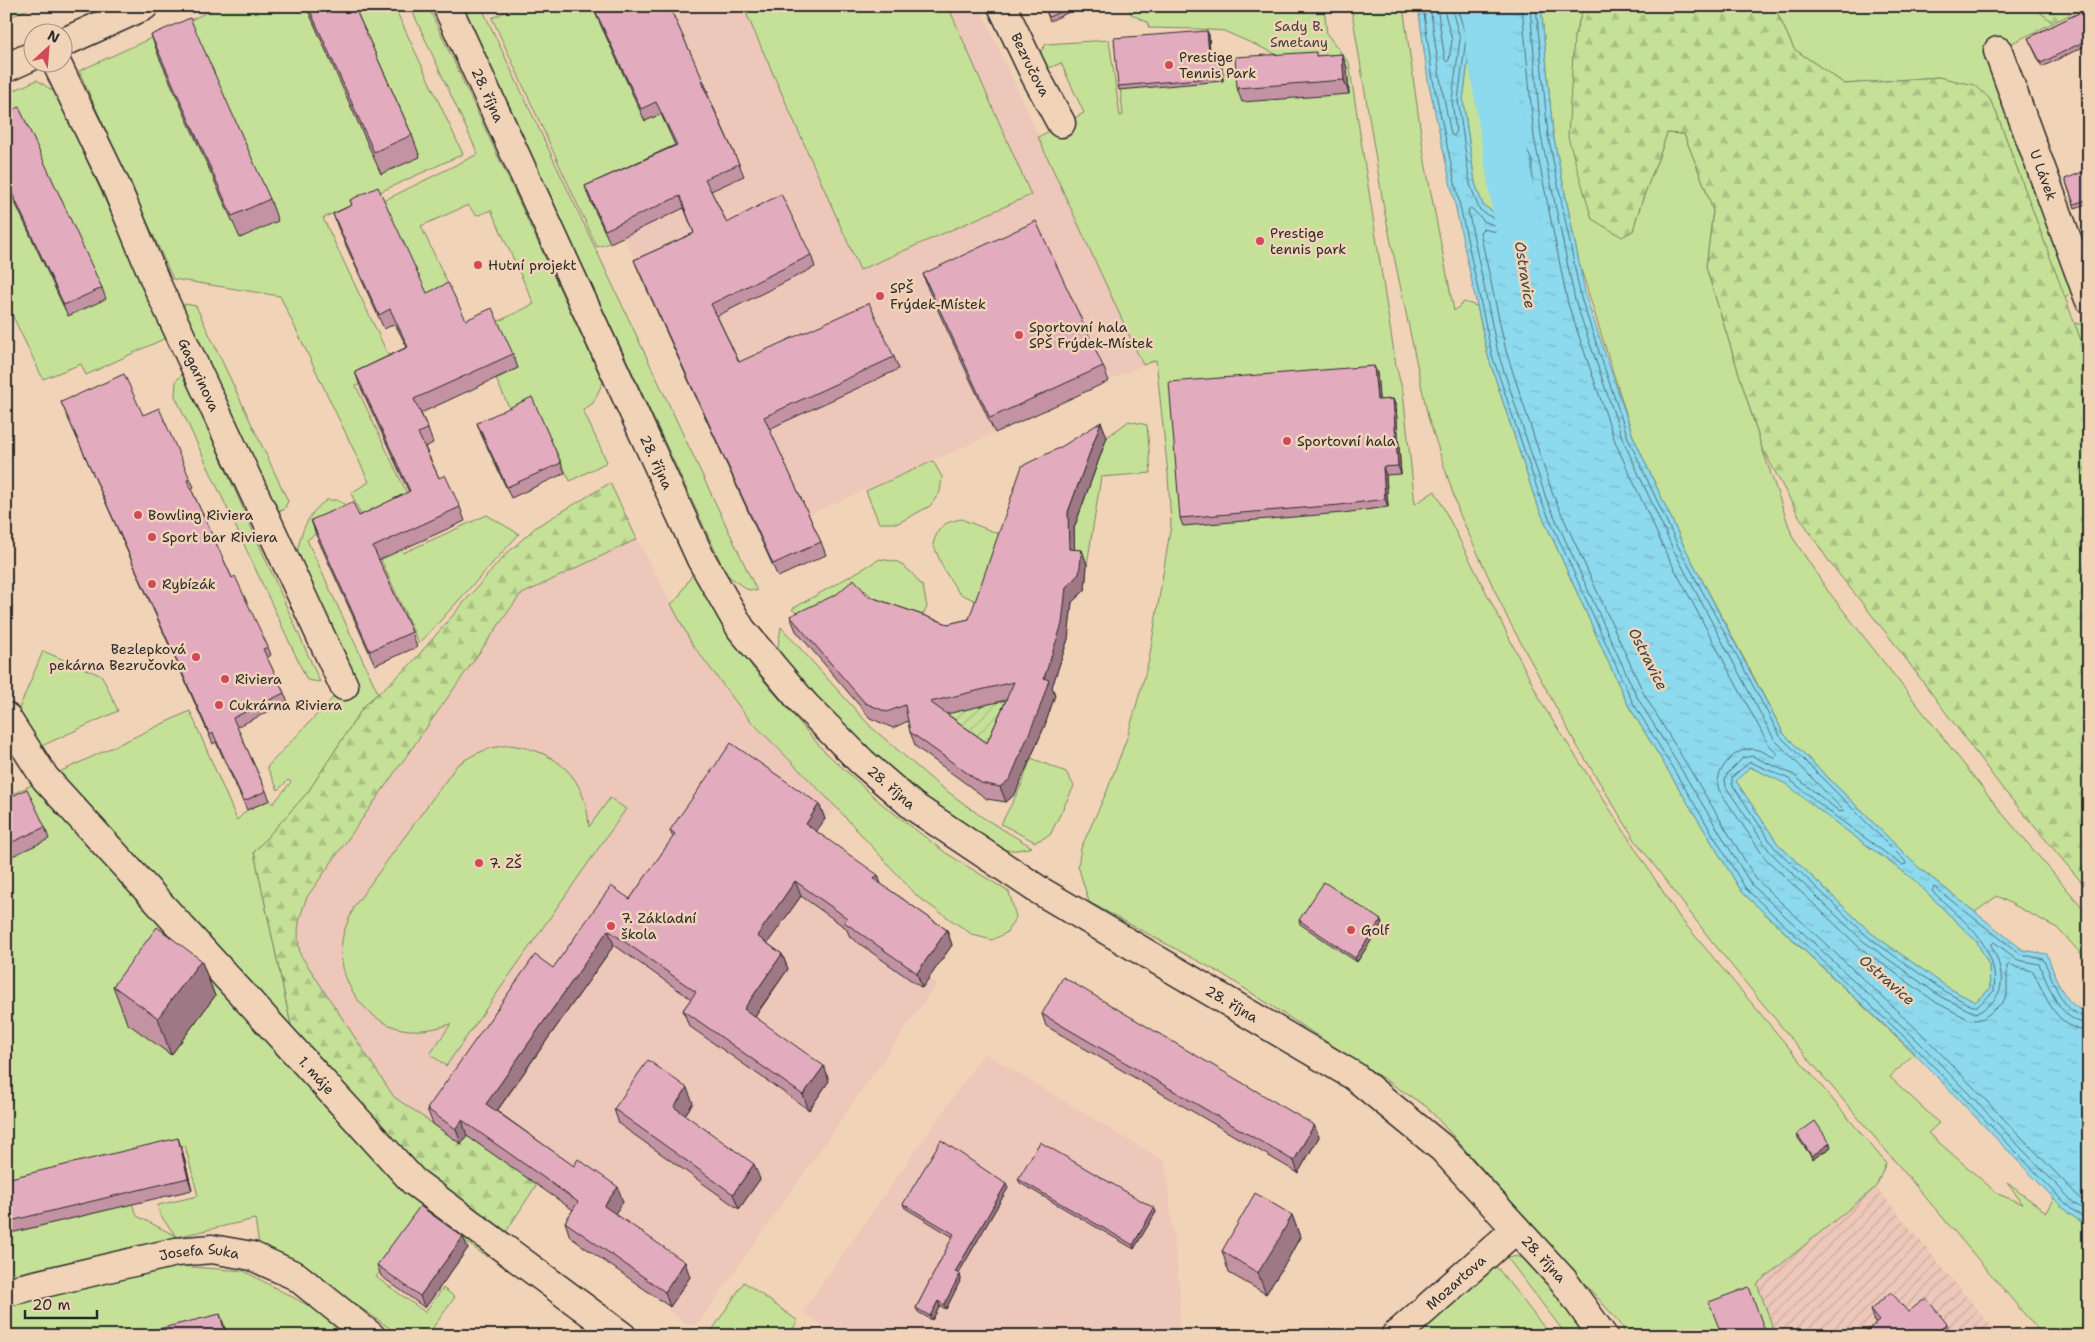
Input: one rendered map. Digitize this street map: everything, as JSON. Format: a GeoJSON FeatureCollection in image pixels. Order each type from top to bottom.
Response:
{"type":"FeatureCollection","features":[{"type":"Feature","properties":{"kind":"street"},"geometry":{"type":"LineString","coordinates":[[72,38],[144,6]]}},
{"type":"Feature","properties":{"kind":"street","name":"28. října"},"geometry":{"type":"LineString","coordinates":[[447,6],[701,559],[741,629],[805,705],[862,762],[913,806],[1036,889],[1354,1076],[1443,1149],[1563,1280],[1602,1336]]}},
{"type":"Feature","properties":{"kind":"street","name":"Bezručova"},"geometry":{"type":"LineString","coordinates":[[1002,6],[1035,75],[1061,122]]}},
{"type":"Feature","properties":{"kind":"street","name":"U Lávek"},"geometry":{"type":"LineString","coordinates":[[1998,51],[2089,299]]}},
{"type":"Feature","properties":{"kind":"street"},"geometry":{"type":"LineString","coordinates":[[6,68],[22,61]]}},
{"type":"Feature","properties":{"kind":"street","name":"Gagarinova"},"geometry":{"type":"LineString","coordinates":[[61,72],[116,186],[156,283],[344,686]]}},
{"type":"Feature","properties":{"kind":"street","name":"1. máje"},"geometry":{"type":"LineString","coordinates":[[6,717],[45,778],[413,1181],[622,1336]]}},
{"type":"Feature","properties":{"kind":"street","name":"Mozartova"},"geometry":{"type":"LineString","coordinates":[[1395,1336],[1516,1229]]}},
{"type":"Feature","properties":{"kind":"street","name":"Josefa Suka"},"geometry":{"type":"LineString","coordinates":[[6,1292],[176,1252],[212,1249],[252,1256],[296,1276],[371,1336]]}},
{"type":"Feature","properties":{"kind":"shaded area","name":"SPŠ Frýdek-Místek"},"geometry":{"type":"Polygon","coordinates":[[[592,6],[979,6],[1143,365],[995,433],[808,515],[826,555],[778,577],[624,237],[610,243],[682,160],[592,6]]]}},
{"type":"Feature","properties":{"kind":"shaded area","name":"7. Základní škola"},"geometry":{"type":"Polygon","coordinates":[[[637,539],[692,644],[748,718],[836,807],[812,839],[952,945],[930,978],[937,983],[700,1321],[690,1326],[668,1310],[670,1307],[570,1237],[584,1217],[468,1136],[461,1144],[394,1097],[299,954],[296,934],[307,897],[520,595],[637,539]]]}},
{"type":"Feature","properties":{"kind":"shaded area"},"geometry":{"type":"Polygon","coordinates":[[[984,1053],[1165,1162],[1180,1292],[1179,1336],[836,1336],[803,1311],[984,1053]]]}},
{"type":"Feature","properties":{"kind":"shaded area"},"geometry":{"type":"Polygon","coordinates":[[[1876,1187],[1999,1336],[1776,1336],[1757,1284],[1876,1187]]]}},
{"type":"Feature","properties":{"kind":"green space"},"geometry":{"type":"Polygon","coordinates":[[[6,6],[34,6],[6,19],[6,6]]]}},
{"type":"Feature","properties":{"kind":"green space"},"geometry":{"type":"Polygon","coordinates":[[[221,6],[394,6],[463,154],[323,218],[394,367],[356,386],[412,504],[386,516],[403,553],[487,515],[519,534],[419,644],[351,493],[369,482],[280,296],[173,279],[79,71],[221,6]]]}},
{"type":"Feature","properties":{"kind":"green space"},"geometry":{"type":"Polygon","coordinates":[[[410,6],[428,6],[603,382],[593,403],[583,410],[607,462],[570,481],[536,408],[514,418],[496,379],[518,368],[497,322],[534,304],[491,210],[479,215],[475,214],[468,205],[421,226],[454,297],[432,307],[383,201],[478,154],[410,6]]]}},
{"type":"Feature","properties":{"kind":"green space"},"geometry":{"type":"Polygon","coordinates":[[[462,6],[481,6],[757,591],[746,589],[726,574],[462,6]]]}},
{"type":"Feature","properties":{"kind":"green space"},"geometry":{"type":"Polygon","coordinates":[[[517,6],[592,6],[645,121],[661,114],[683,160],[610,243],[597,247],[492,18],[517,6]]]}},
{"type":"Feature","properties":{"kind":"green space"},"geometry":{"type":"Polygon","coordinates":[[[743,6],[948,6],[1031,195],[860,270],[743,6]]]}},
{"type":"Feature","properties":{"kind":"green space","name":"Sady B. Smetany"},"geometry":{"type":"Polygon","coordinates":[[[1127,6],[1324,6],[1327,34],[1349,63],[1396,366],[1403,392],[1415,504],[1435,491],[1544,707],[1680,918],[1886,1163],[1876,1187],[1757,1284],[1776,1336],[1627,1336],[1620,1323],[1427,1107],[1224,975],[1089,902],[1078,866],[1081,848],[1107,791],[1128,735],[1149,660],[1171,525],[1168,474],[1156,360],[1143,365],[1038,137],[1084,113],[1061,63],[1049,68],[1045,66],[1039,54],[1046,44],[1109,40],[1120,116],[1123,115],[1115,42],[1209,35],[1210,57],[1221,56],[1222,73],[1313,66],[1301,65],[1224,31],[1149,28],[1147,22],[1131,14],[1127,6]]]}},
{"type":"Feature","properties":{"kind":"green space"},"geometry":{"type":"Polygon","coordinates":[[[1351,6],[1403,6],[1425,162],[1454,311],[1464,302],[1477,306],[1488,356],[1536,502],[1627,703],[1742,892],[1914,1054],[1890,1077],[1939,1123],[1928,1133],[1998,1194],[2023,1204],[2007,1183],[2046,1212],[2054,1198],[2068,1213],[2089,1227],[2089,1336],[2043,1336],[1794,1042],[1710,939],[1635,840],[1576,744],[1508,619],[1460,515],[1428,417],[1384,209],[1351,6]]]}},
{"type":"Feature","properties":{"kind":"green space"},"geometry":{"type":"Polygon","coordinates":[[[1461,6],[1486,6],[1480,90],[1515,167],[1513,188],[1503,211],[1496,214],[1483,205],[1475,183],[1463,100],[1471,38],[1461,6]]]}},
{"type":"Feature","properties":{"kind":"green space"},"geometry":{"type":"Polygon","coordinates":[[[1541,6],[1584,6],[1574,37],[1592,219],[1605,225],[1633,231],[1640,206],[1667,133],[1684,134],[1713,211],[1706,267],[1762,448],[1793,538],[1828,591],[2006,818],[2089,915],[2089,962],[2057,928],[1997,896],[1975,912],[1918,867],[1784,734],[1683,544],[1633,436],[1579,263],[1553,134],[1541,6]]]}},
{"type":"Feature","properties":{"kind":"green space"},"geometry":{"type":"Polygon","coordinates":[[[1584,6],[1774,6],[1794,49],[1845,84],[1938,77],[1975,85],[1989,98],[1997,114],[2089,362],[2089,891],[2002,788],[1891,639],[1830,563],[1799,516],[1762,448],[1706,267],[1713,211],[1684,134],[1667,133],[1640,206],[1633,231],[1622,237],[1592,219],[1568,137],[1574,37],[1584,6]]]}},
{"type":"Feature","properties":{"kind":"green space"},"geometry":{"type":"Polygon","coordinates":[[[1774,6],[2038,6],[2039,11],[2053,23],[1991,51],[2079,284],[2065,299],[1997,114],[1989,98],[1938,77],[1845,84],[1794,49],[1774,6]]]}},
{"type":"Feature","properties":{"kind":"green space"},"geometry":{"type":"Polygon","coordinates":[[[2038,6],[2087,6],[2053,23],[2039,11],[2038,6]]]}},
{"type":"Feature","properties":{"kind":"green space"},"geometry":{"type":"Polygon","coordinates":[[[37,80],[56,93],[168,337],[86,375],[81,364],[43,379],[6,302],[6,94],[37,80]]]}},
{"type":"Feature","properties":{"kind":"green space"},"geometry":{"type":"Polygon","coordinates":[[[185,304],[196,306],[288,501],[284,510],[276,511],[182,312],[185,304]]]}},
{"type":"Feature","properties":{"kind":"green space"},"geometry":{"type":"Polygon","coordinates":[[[2074,323],[2089,326],[2089,362],[2074,323]]]}},
{"type":"Feature","properties":{"kind":"green space"},"geometry":{"type":"Polygon","coordinates":[[[183,373],[320,682],[307,680],[175,396],[176,381],[183,373]]]}},
{"type":"Feature","properties":{"kind":"green space"},"geometry":{"type":"Polygon","coordinates":[[[1129,421],[1147,425],[1151,473],[1101,477],[1087,565],[1075,564],[1074,528],[1107,437],[1129,421]]]}},
{"type":"Feature","properties":{"kind":"green space"},"geometry":{"type":"Polygon","coordinates":[[[933,461],[942,477],[940,492],[930,506],[898,523],[879,523],[866,491],[933,461]]]}},
{"type":"Feature","properties":{"kind":"green space"},"geometry":{"type":"Polygon","coordinates":[[[610,483],[637,539],[520,595],[307,897],[299,925],[300,954],[394,1097],[462,1144],[467,1136],[537,1184],[498,1244],[297,1053],[254,852],[308,792],[364,706],[410,665],[504,556],[536,527],[610,483]]]}},
{"type":"Feature","properties":{"kind":"green space"},"geometry":{"type":"Polygon","coordinates":[[[327,500],[337,500],[351,508],[307,540],[378,693],[364,706],[308,792],[254,852],[297,1053],[498,1244],[487,1257],[424,1212],[376,1277],[425,1312],[443,1288],[455,1297],[427,1336],[401,1336],[328,1285],[259,1245],[255,1219],[6,1276],[6,1234],[132,1204],[137,1216],[176,1236],[160,1215],[158,1205],[198,1196],[185,1145],[97,1167],[6,1181],[6,797],[190,711],[237,820],[247,810],[270,800],[273,804],[291,782],[288,780],[278,790],[267,767],[344,686],[297,556],[302,532],[310,517],[327,500]]]}},
{"type":"Feature","properties":{"kind":"green space"},"geometry":{"type":"Polygon","coordinates":[[[961,519],[1007,537],[984,605],[959,593],[944,570],[933,544],[942,526],[961,519]]]}},
{"type":"Feature","properties":{"kind":"green space"},"geometry":{"type":"Polygon","coordinates":[[[880,559],[898,562],[911,572],[923,587],[927,607],[917,626],[892,617],[865,590],[859,595],[800,617],[792,609],[880,559]]]}},
{"type":"Feature","properties":{"kind":"green space"},"geometry":{"type":"Polygon","coordinates":[[[693,573],[753,668],[823,750],[882,804],[946,853],[1009,892],[1016,917],[1006,933],[992,940],[973,935],[918,897],[836,807],[748,718],[692,644],[671,604],[678,598],[693,573]]]}},
{"type":"Feature","properties":{"kind":"green space"},"geometry":{"type":"Polygon","coordinates":[[[781,627],[871,727],[936,783],[982,817],[1032,847],[1018,850],[1003,850],[938,809],[834,720],[785,663],[778,646],[781,627]]]}},
{"type":"Feature","properties":{"kind":"green space"},"geometry":{"type":"Polygon","coordinates":[[[43,651],[102,676],[118,711],[35,749],[18,711],[43,651]]]}},
{"type":"Feature","properties":{"kind":"green space"},"geometry":{"type":"Polygon","coordinates":[[[1013,692],[994,754],[936,716],[998,702],[1013,692]]]}},
{"type":"Feature","properties":{"kind":"green space"},"geometry":{"type":"Polygon","coordinates":[[[510,745],[542,753],[555,760],[566,770],[582,794],[587,809],[589,827],[610,798],[626,809],[446,1066],[430,1054],[451,1024],[427,1030],[409,1030],[388,1024],[376,1017],[365,1008],[348,983],[341,955],[342,941],[355,905],[457,765],[482,751],[510,745]]]}},
{"type":"Feature","properties":{"kind":"green space"},"geometry":{"type":"Polygon","coordinates":[[[1031,758],[1066,772],[1074,786],[1050,835],[1035,842],[1001,824],[1021,786],[1031,758]]]}},
{"type":"Feature","properties":{"kind":"green space"},"geometry":{"type":"Polygon","coordinates":[[[1750,767],[1786,783],[1828,817],[1913,879],[1977,942],[1989,965],[1990,989],[1975,1002],[1947,987],[1871,933],[1778,844],[1736,781],[1750,767]]]}},
{"type":"Feature","properties":{"kind":"green space"},"geometry":{"type":"Polygon","coordinates":[[[1506,1256],[1520,1257],[1535,1266],[1588,1336],[1567,1336],[1506,1256]]]}},
{"type":"Feature","properties":{"kind":"green space"},"geometry":{"type":"Polygon","coordinates":[[[1492,1261],[1551,1336],[1409,1336],[1492,1261]]]}},
{"type":"Feature","properties":{"kind":"green space"},"geometry":{"type":"Polygon","coordinates":[[[179,1266],[244,1271],[322,1313],[350,1336],[6,1336],[6,1306],[179,1266]]]}},
{"type":"Feature","properties":{"kind":"green space"},"geometry":{"type":"Polygon","coordinates":[[[744,1282],[798,1321],[788,1336],[717,1336],[711,1332],[744,1282]]]}},
{"type":"Feature","properties":{"kind":"water"},"geometry":{"type":"Polygon","coordinates":[[[1418,6],[1461,6],[1471,38],[1463,100],[1475,183],[1483,205],[1496,214],[1503,211],[1513,188],[1514,167],[1480,90],[1486,6],[1541,6],[1553,134],[1586,297],[1633,436],[1683,544],[1784,734],[1918,867],[2023,950],[2047,954],[2065,995],[2075,1006],[2089,1014],[2089,1227],[2068,1213],[1909,1048],[1742,892],[1627,703],[1536,502],[1488,356],[1428,80],[1418,6]],[[1750,767],[1736,781],[1778,844],[1871,933],[1947,987],[1975,1002],[1990,989],[1989,965],[1977,942],[1913,879],[1786,784],[1750,767]]]}},
{"type":"Feature","properties":{"kind":"building"},"geometry":{"type":"Polygon","coordinates":[[[308,6],[354,6],[412,135],[374,152],[308,6]]]}},
{"type":"Feature","properties":{"kind":"building"},"geometry":{"type":"Polygon","coordinates":[[[593,6],[669,6],[739,164],[705,179],[727,223],[781,194],[811,255],[711,304],[739,362],[869,303],[894,357],[764,417],[821,542],[773,564],[634,260],[694,233],[680,196],[605,230],[585,186],[677,145],[656,102],[641,109],[593,6]]]}},
{"type":"Feature","properties":{"kind":"building"},"geometry":{"type":"Polygon","coordinates":[[[1044,6],[1072,6],[1049,17],[1044,6]]]}},
{"type":"Feature","properties":{"kind":"building"},"geometry":{"type":"Polygon","coordinates":[[[2089,8],[2089,39],[2041,63],[2028,38],[2089,8]]]}},
{"type":"Feature","properties":{"kind":"building"},"geometry":{"type":"Polygon","coordinates":[[[190,18],[270,199],[232,216],[151,35],[190,18]]]}},
{"type":"Feature","properties":{"kind":"building","name":"Prestige Tennis Park"},"geometry":{"type":"Polygon","coordinates":[[[1207,31],[1209,54],[1220,52],[1221,77],[1118,86],[1114,38],[1207,31]]]}},
{"type":"Feature","properties":{"kind":"building"},"geometry":{"type":"Polygon","coordinates":[[[1316,52],[1316,56],[1342,54],[1344,80],[1237,88],[1235,57],[1316,52]]]}},
{"type":"Feature","properties":{"kind":"building"},"geometry":{"type":"Polygon","coordinates":[[[19,107],[102,288],[64,305],[6,180],[6,113],[19,107]]]}},
{"type":"Feature","properties":{"kind":"building"},"geometry":{"type":"Polygon","coordinates":[[[2085,171],[2089,181],[2089,199],[2074,204],[2065,179],[2085,171]]]}},
{"type":"Feature","properties":{"kind":"building"},"geometry":{"type":"Polygon","coordinates":[[[378,187],[427,293],[448,283],[466,320],[492,308],[513,354],[414,399],[428,429],[418,433],[439,478],[445,475],[460,507],[373,547],[412,632],[370,651],[311,520],[353,502],[359,516],[410,491],[355,372],[408,347],[390,309],[379,315],[333,214],[352,205],[350,200],[378,187]]]}},
{"type":"Feature","properties":{"kind":"building","name":"Sportovní hala SPŠ Frýdek-Místek"},"geometry":{"type":"Polygon","coordinates":[[[1036,221],[1103,366],[990,418],[923,274],[1036,221]]]}},
{"type":"Feature","properties":{"kind":"building","name":"Sportovní hala"},"geometry":{"type":"Polygon","coordinates":[[[1374,366],[1377,400],[1393,399],[1398,466],[1383,467],[1385,499],[1340,505],[1180,518],[1169,382],[1374,366]]]}},
{"type":"Feature","properties":{"kind":"building"},"geometry":{"type":"Polygon","coordinates":[[[124,374],[143,415],[159,408],[190,479],[187,480],[232,578],[235,576],[268,647],[263,649],[284,693],[233,718],[266,791],[244,801],[213,733],[210,735],[61,402],[124,374]]]}},
{"type":"Feature","properties":{"kind":"building"},"geometry":{"type":"Polygon","coordinates":[[[532,397],[561,463],[507,487],[477,423],[532,397]]]}},
{"type":"Feature","properties":{"kind":"building"},"geometry":{"type":"Polygon","coordinates":[[[1101,422],[1068,512],[1069,549],[1082,550],[1079,574],[1066,587],[1062,624],[1044,678],[1049,680],[1039,710],[1010,779],[1000,787],[981,783],[910,732],[905,705],[887,712],[865,703],[790,616],[837,594],[854,579],[868,596],[948,624],[969,619],[1022,466],[1061,447],[1101,422]],[[1014,682],[930,702],[987,743],[1014,682]]]}},
{"type":"Feature","properties":{"kind":"building"},"geometry":{"type":"Polygon","coordinates":[[[731,743],[819,804],[806,824],[878,875],[874,879],[947,930],[917,973],[844,922],[847,918],[795,881],[757,936],[782,954],[744,1009],[824,1066],[803,1095],[683,1010],[696,992],[608,930],[486,1104],[574,1166],[578,1159],[618,1187],[604,1206],[685,1262],[665,1292],[565,1222],[578,1202],[462,1120],[456,1129],[427,1109],[535,955],[553,968],[611,886],[630,899],[675,834],[670,830],[731,743]]]}},
{"type":"Feature","properties":{"kind":"building"},"geometry":{"type":"Polygon","coordinates":[[[27,789],[45,827],[6,845],[6,799],[27,789]]]}},
{"type":"Feature","properties":{"kind":"building"},"geometry":{"type":"Polygon","coordinates":[[[1324,882],[1381,920],[1355,958],[1299,920],[1324,882]]]}},
{"type":"Feature","properties":{"kind":"building"},"geometry":{"type":"Polygon","coordinates":[[[157,927],[201,960],[158,1018],[113,986],[157,927]]]}},
{"type":"Feature","properties":{"kind":"building"},"geometry":{"type":"Polygon","coordinates":[[[1063,977],[1314,1125],[1294,1161],[1042,1014],[1063,977]]]}},
{"type":"Feature","properties":{"kind":"building"},"geometry":{"type":"Polygon","coordinates":[[[648,1060],[687,1088],[674,1107],[754,1164],[733,1194],[614,1109],[648,1060]]]}},
{"type":"Feature","properties":{"kind":"building"},"geometry":{"type":"Polygon","coordinates":[[[1815,1121],[1830,1143],[1812,1156],[1797,1134],[1815,1121]]]}},
{"type":"Feature","properties":{"kind":"building"},"geometry":{"type":"Polygon","coordinates":[[[178,1138],[188,1178],[6,1222],[6,1179],[178,1138]]]}},
{"type":"Feature","properties":{"kind":"building"},"geometry":{"type":"Polygon","coordinates":[[[941,1140],[1006,1184],[955,1272],[960,1274],[944,1305],[938,1301],[930,1316],[916,1308],[954,1234],[903,1204],[941,1140]]]}},
{"type":"Feature","properties":{"kind":"building"},"geometry":{"type":"Polygon","coordinates":[[[1040,1142],[1154,1208],[1133,1245],[1018,1179],[1040,1142]]]}},
{"type":"Feature","properties":{"kind":"building"},"geometry":{"type":"Polygon","coordinates":[[[1255,1193],[1292,1215],[1258,1273],[1222,1251],[1255,1193]]]}},
{"type":"Feature","properties":{"kind":"building"},"geometry":{"type":"Polygon","coordinates":[[[420,1206],[463,1237],[420,1296],[377,1265],[420,1206]]]}},
{"type":"Feature","properties":{"kind":"building"},"geometry":{"type":"Polygon","coordinates":[[[1749,1287],[1767,1336],[1722,1336],[1709,1302],[1749,1287]]]}},
{"type":"Feature","properties":{"kind":"building"},"geometry":{"type":"Polygon","coordinates":[[[1891,1292],[1908,1312],[1926,1298],[1947,1324],[1932,1336],[1860,1336],[1879,1321],[1870,1310],[1891,1292]]]}},
{"type":"Feature","properties":{"kind":"building"},"geometry":{"type":"Polygon","coordinates":[[[220,1314],[226,1336],[129,1336],[220,1314]]]}},
{"type":"Feature","properties":{"kind":"waterway","name":"Ostravice"},"geometry":{"type":"LineString","coordinates":[[1482,6],[1521,250]]}},
{"type":"Feature","properties":{"kind":"place","name":"Prestige Tennis Park"},"geometry":{"type":"Point","coordinates":[1169,65]}},
{"type":"Feature","properties":{"kind":"place","name":"Prestige tennis park"},"geometry":{"type":"Point","coordinates":[1260,241]}},
{"type":"Feature","properties":{"kind":"place","name":"Hutní projekt"},"geometry":{"type":"Point","coordinates":[478,265]}},
{"type":"Feature","properties":{"kind":"place","name":"SPŠ Frýdek-Místek"},"geometry":{"type":"Point","coordinates":[880,296]}},
{"type":"Feature","properties":{"kind":"place","name":"Sportovní hala SPŠ Frýdek-Místek"},"geometry":{"type":"Point","coordinates":[1019,335]}},
{"type":"Feature","properties":{"kind":"place","name":"Sportovní hala"},"geometry":{"type":"Point","coordinates":[1287,441]}},
{"type":"Feature","properties":{"kind":"place","name":"Bowling Riviera"},"geometry":{"type":"Point","coordinates":[138,515]}},
{"type":"Feature","properties":{"kind":"place","name":"Sport bar Riviera"},"geometry":{"type":"Point","coordinates":[152,537]}},
{"type":"Feature","properties":{"kind":"place","name":"Rybízák"},"geometry":{"type":"Point","coordinates":[152,584]}},
{"type":"Feature","properties":{"kind":"place","name":"Bezlepková pekárna Bezručovka"},"geometry":{"type":"Point","coordinates":[196,657]}},
{"type":"Feature","properties":{"kind":"place","name":"Riviera"},"geometry":{"type":"Point","coordinates":[225,679]}},
{"type":"Feature","properties":{"kind":"place","name":"Cukrárna Riviera"},"geometry":{"type":"Point","coordinates":[219,705]}},
{"type":"Feature","properties":{"kind":"place","name":"7. ZŠ"},"geometry":{"type":"Point","coordinates":[479,863]}},
{"type":"Feature","properties":{"kind":"place","name":"7. Základní škola"},"geometry":{"type":"Point","coordinates":[611,926]}},
{"type":"Feature","properties":{"kind":"place","name":"Golf"},"geometry":{"type":"Point","coordinates":[1351,930]}}]}
